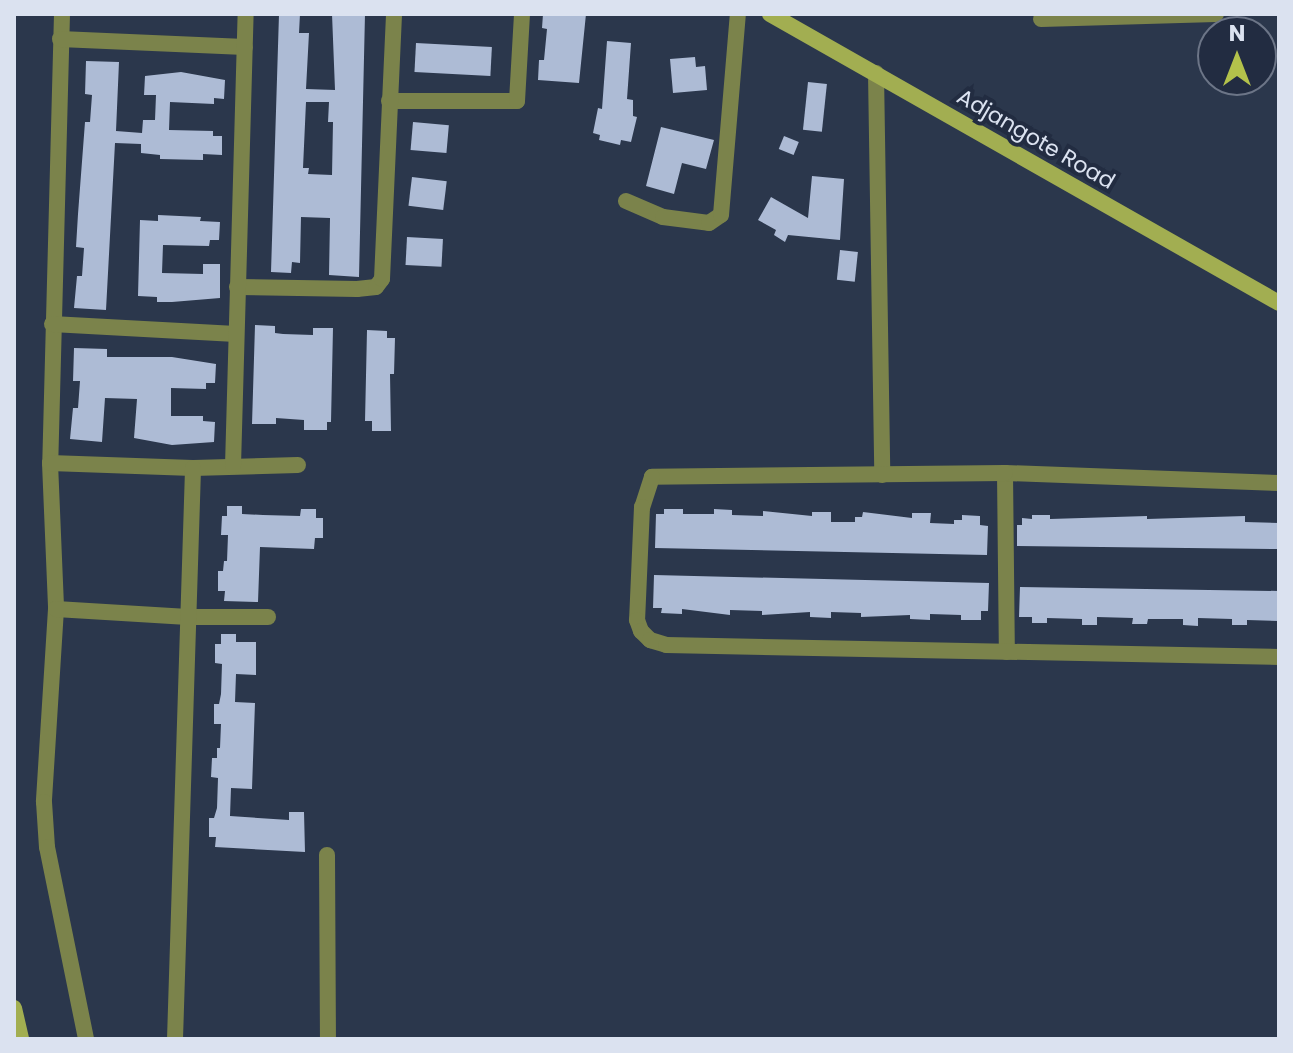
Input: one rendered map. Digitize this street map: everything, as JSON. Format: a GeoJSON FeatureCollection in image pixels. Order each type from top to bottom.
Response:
{"type":"FeatureCollection","features":[{"type":"Feature","properties":{"kind":"street"},"geometry":{"type":"LineString","coordinates":[[62,14],[50,463],[56,609],[44,802],[47,847],[86,1039]]}},
{"type":"Feature","properties":{"kind":"street"},"geometry":{"type":"LineString","coordinates":[[233,466],[246,14]]}},
{"type":"Feature","properties":{"kind":"street"},"geometry":{"type":"LineString","coordinates":[[237,287],[376,287],[384,264],[394,14]]}},
{"type":"Feature","properties":{"kind":"street"},"geometry":{"type":"LineString","coordinates":[[389,101],[517,101],[522,14]]}},
{"type":"Feature","properties":{"kind":"street"},"geometry":{"type":"LineString","coordinates":[[626,201],[663,217],[709,223],[721,215],[738,14]]}},
{"type":"Feature","properties":{"kind":"street","name":"Adjangote Road"},"geometry":{"type":"LineString","coordinates":[[770,14],[1279,303]]}},
{"type":"Feature","properties":{"kind":"street"},"geometry":{"type":"LineString","coordinates":[[1041,19],[1216,14]]}},
{"type":"Feature","properties":{"kind":"street"},"geometry":{"type":"LineString","coordinates":[[60,39],[245,47]]}},
{"type":"Feature","properties":{"kind":"street"},"geometry":{"type":"LineString","coordinates":[[876,73],[882,475]]}},
{"type":"Feature","properties":{"kind":"street"},"geometry":{"type":"LineString","coordinates":[[52,324],[236,334]]}},
{"type":"Feature","properties":{"kind":"street"},"geometry":{"type":"LineString","coordinates":[[50,463],[193,468],[298,465]]}},
{"type":"Feature","properties":{"kind":"street"},"geometry":{"type":"LineString","coordinates":[[175,1039],[193,468]]}},
{"type":"Feature","properties":{"kind":"street"},"geometry":{"type":"LineString","coordinates":[[1005,473],[1007,652]]}},
{"type":"Feature","properties":{"kind":"street"},"geometry":{"type":"LineString","coordinates":[[1279,483],[1005,473],[652,477],[642,507],[637,620],[641,631],[650,640],[666,645],[1279,657]]}},
{"type":"Feature","properties":{"kind":"street"},"geometry":{"type":"LineString","coordinates":[[56,609],[188,617],[268,617]]}},
{"type":"Feature","properties":{"kind":"street"},"geometry":{"type":"LineString","coordinates":[[327,855],[328,1039]]}},
{"type":"Feature","properties":{"kind":"street"},"geometry":{"type":"LineString","coordinates":[[14,1008],[21,1039]]}},
{"type":"Feature","properties":{"kind":"building"},"geometry":{"type":"Polygon","coordinates":[[[279,14],[300,14],[299,33],[309,33],[306,89],[335,90],[332,14],[365,14],[359,277],[329,275],[330,218],[301,217],[300,263],[292,262],[291,273],[271,272],[279,14]],[[306,102],[303,168],[309,168],[308,174],[332,175],[333,122],[328,122],[329,102],[306,102]]]}},
{"type":"Feature","properties":{"kind":"building"},"geometry":{"type":"Polygon","coordinates":[[[543,14],[586,14],[579,83],[538,80],[539,60],[544,60],[547,29],[542,28],[543,14]]]}},
{"type":"Feature","properties":{"kind":"building"},"geometry":{"type":"Polygon","coordinates":[[[607,41],[631,43],[627,99],[633,100],[633,116],[637,117],[631,142],[621,140],[620,145],[599,140],[600,135],[593,133],[598,108],[602,109],[607,41]]]}},
{"type":"Feature","properties":{"kind":"building"},"geometry":{"type":"Polygon","coordinates":[[[416,43],[492,47],[490,76],[414,72],[416,43]]]}},
{"type":"Feature","properties":{"kind":"building"},"geometry":{"type":"Polygon","coordinates":[[[695,57],[696,67],[705,66],[707,90],[673,93],[670,59],[695,57]]]}},
{"type":"Feature","properties":{"kind":"building"},"geometry":{"type":"Polygon","coordinates":[[[86,61],[119,62],[116,131],[142,133],[143,120],[155,120],[156,95],[144,95],[145,76],[181,72],[225,80],[224,99],[214,98],[214,104],[170,102],[169,130],[213,131],[213,136],[222,136],[222,155],[203,154],[203,160],[160,159],[160,155],[141,153],[141,144],[115,143],[106,310],[74,308],[77,276],[82,276],[84,248],[76,247],[85,122],[90,122],[92,95],[85,94],[86,61]]]}},
{"type":"Feature","properties":{"kind":"building"},"geometry":{"type":"Polygon","coordinates":[[[808,82],[827,84],[822,132],[803,130],[808,82]]]}},
{"type":"Feature","properties":{"kind":"building"},"geometry":{"type":"Polygon","coordinates":[[[413,122],[449,125],[446,153],[411,150],[413,122]]]}},
{"type":"Feature","properties":{"kind":"building"},"geometry":{"type":"Polygon","coordinates":[[[661,127],[714,140],[706,169],[682,163],[674,194],[646,186],[661,127]]]}},
{"type":"Feature","properties":{"kind":"building"},"geometry":{"type":"Polygon","coordinates":[[[784,136],[799,142],[794,155],[779,149],[784,136]]]}},
{"type":"Feature","properties":{"kind":"building"},"geometry":{"type":"Polygon","coordinates":[[[812,176],[844,179],[840,240],[788,235],[785,242],[774,235],[776,230],[758,220],[771,197],[808,218],[812,176]]]}},
{"type":"Feature","properties":{"kind":"building"},"geometry":{"type":"Polygon","coordinates":[[[412,177],[447,181],[443,210],[408,206],[412,177]]]}},
{"type":"Feature","properties":{"kind":"building"},"geometry":{"type":"Polygon","coordinates":[[[158,215],[201,217],[200,221],[220,222],[219,240],[210,240],[209,246],[163,245],[162,273],[203,274],[203,264],[220,264],[220,298],[157,302],[157,297],[138,296],[140,220],[158,221],[158,215]]]}},
{"type":"Feature","properties":{"kind":"building"},"geometry":{"type":"Polygon","coordinates":[[[407,237],[443,239],[441,267],[406,265],[407,237]]]}},
{"type":"Feature","properties":{"kind":"building"},"geometry":{"type":"Polygon","coordinates":[[[840,250],[858,252],[855,282],[837,280],[840,250]]]}},
{"type":"Feature","properties":{"kind":"building"},"geometry":{"type":"Polygon","coordinates":[[[255,325],[275,326],[275,333],[283,334],[313,335],[313,328],[333,328],[331,422],[327,422],[327,430],[304,430],[304,420],[276,418],[276,424],[252,424],[255,325]]]}},
{"type":"Feature","properties":{"kind":"building"},"geometry":{"type":"Polygon","coordinates":[[[367,330],[387,331],[387,338],[395,338],[394,374],[390,374],[391,431],[372,431],[372,421],[365,421],[367,330]]]}},
{"type":"Feature","properties":{"kind":"building"},"geometry":{"type":"Polygon","coordinates":[[[74,348],[107,349],[107,357],[172,357],[216,364],[215,383],[206,383],[206,389],[171,388],[171,416],[203,416],[203,421],[215,422],[214,442],[172,445],[134,438],[137,399],[105,398],[102,442],[70,439],[73,408],[78,408],[80,381],[73,381],[74,348]]]}},
{"type":"Feature","properties":{"kind":"building"},"geometry":{"type":"Polygon","coordinates":[[[227,506],[242,506],[242,514],[263,515],[300,516],[301,509],[316,509],[316,518],[323,518],[323,538],[315,538],[314,549],[260,547],[258,602],[224,601],[225,591],[218,591],[218,571],[223,571],[224,561],[227,561],[228,535],[221,535],[222,516],[227,516],[227,506]]]}},
{"type":"Feature","properties":{"kind":"building"},"geometry":{"type":"Polygon","coordinates":[[[664,509],[683,509],[683,514],[714,514],[714,509],[732,510],[732,515],[763,516],[763,511],[812,516],[812,512],[831,512],[831,522],[855,522],[855,517],[862,517],[863,512],[912,518],[912,513],[931,513],[930,523],[954,524],[954,520],[962,520],[962,515],[980,516],[980,525],[988,526],[987,555],[655,548],[656,514],[664,514],[664,509]]]}},
{"type":"Feature","properties":{"kind":"building"},"geometry":{"type":"Polygon","coordinates":[[[1032,515],[1050,515],[1050,519],[1245,516],[1245,522],[1279,523],[1279,549],[1017,546],[1017,525],[1022,525],[1022,518],[1032,519],[1032,515]]]}},
{"type":"Feature","properties":{"kind":"building"},"geometry":{"type":"Polygon","coordinates":[[[654,575],[989,583],[988,611],[981,611],[981,620],[961,620],[961,615],[930,614],[930,620],[910,619],[910,615],[861,617],[861,613],[831,612],[831,618],[810,617],[810,612],[762,615],[762,611],[730,610],[730,615],[682,609],[682,614],[661,613],[662,608],[653,608],[654,575]]]}},
{"type":"Feature","properties":{"kind":"building"},"geometry":{"type":"Polygon","coordinates":[[[1020,587],[1279,591],[1279,621],[1247,620],[1247,625],[1232,625],[1232,619],[1198,618],[1198,626],[1183,625],[1183,619],[1148,619],[1147,624],[1132,624],[1133,618],[1097,617],[1097,625],[1082,625],[1082,619],[1047,618],[1047,623],[1032,623],[1032,617],[1019,617],[1020,587]]]}},
{"type":"Feature","properties":{"kind":"building"},"geometry":{"type":"Polygon","coordinates":[[[221,634],[236,634],[236,642],[256,642],[256,675],[236,674],[235,702],[255,703],[252,789],[231,788],[230,816],[289,820],[289,812],[304,812],[305,852],[215,847],[216,837],[209,837],[209,818],[214,818],[217,808],[218,778],[211,777],[212,758],[217,758],[217,748],[220,748],[221,724],[214,724],[214,704],[219,704],[221,694],[222,664],[215,663],[215,644],[221,644],[221,634]]]}}]}
